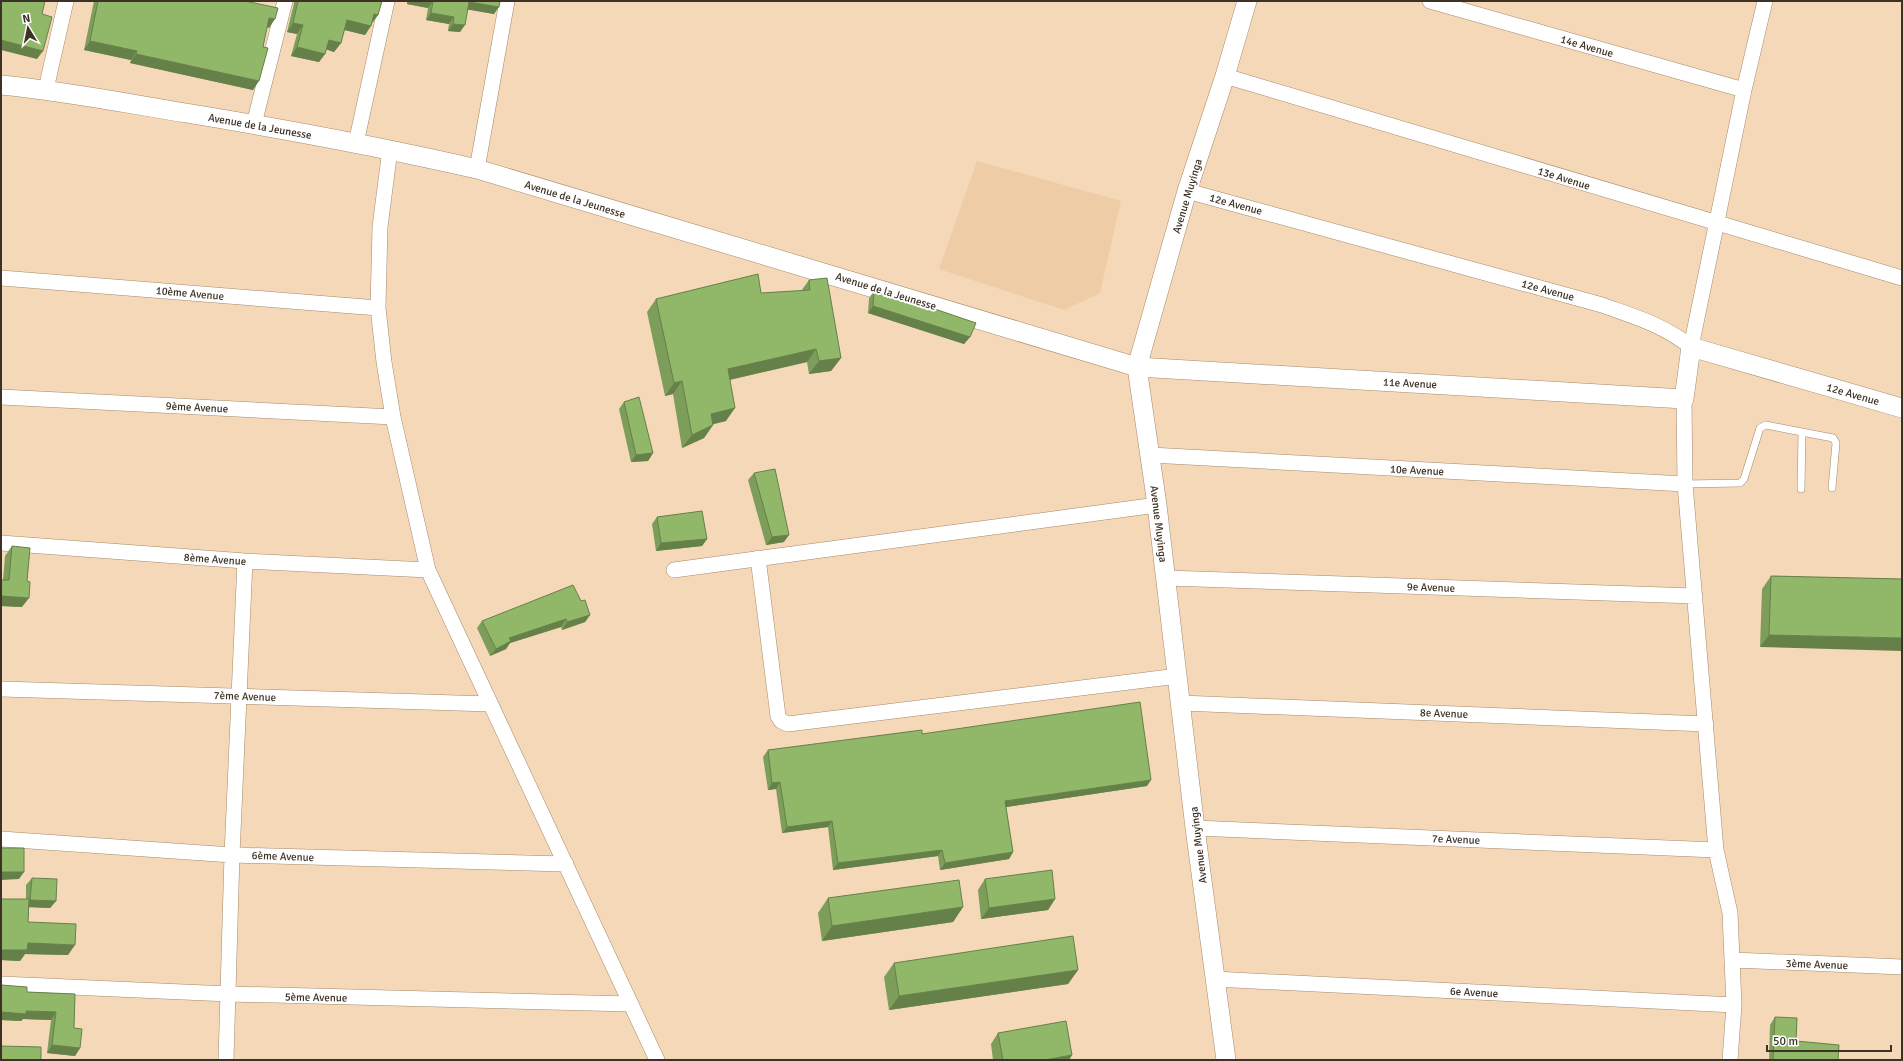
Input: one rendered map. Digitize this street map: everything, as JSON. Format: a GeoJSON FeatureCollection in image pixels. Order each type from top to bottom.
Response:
{"type":"FeatureCollection","features":[{"type":"Feature","properties":{"kind":"street"},"geometry":{"type":"LineString","coordinates":[[46,89],[66,1]]}},
{"type":"Feature","properties":{"kind":"street"},"geometry":{"type":"LineString","coordinates":[[356,143],[387,1]]}},
{"type":"Feature","properties":{"kind":"street"},"geometry":{"type":"LineString","coordinates":[[477,169],[507,1]]}},
{"type":"Feature","properties":{"kind":"street","name":"Avenue Muyinga"},"geometry":{"type":"LineString","coordinates":[[1226,1060],[1195,828],[1157,505],[1137,366],[1187,191],[1226,76],[1247,1]]}},
{"type":"Feature","properties":{"kind":"street","name":"14e Avenue"},"geometry":{"type":"LineString","coordinates":[[1430,1],[1744,90]]}},
{"type":"Feature","properties":{"kind":"street"},"geometry":{"type":"LineString","coordinates":[[1730,1060],[1734,1005],[1730,913],[1716,850],[1685,484],[1684,399],[1691,347],[1744,90],[1765,1]]}},
{"type":"Feature","properties":{"kind":"street"},"geometry":{"type":"LineString","coordinates":[[254,124],[279,6]]}},
{"type":"Feature","properties":{"kind":"street","name":"13e Avenue"},"geometry":{"type":"LineString","coordinates":[[1226,76],[1717,224],[1902,278]]}},
{"type":"Feature","properties":{"kind":"street","name":"Avenue de la Jeunesse"},"geometry":{"type":"LineString","coordinates":[[1,85],[46,89],[254,124],[390,149],[477,169],[1137,366]]}},
{"type":"Feature","properties":{"kind":"street"},"geometry":{"type":"LineString","coordinates":[[390,149],[380,227],[378,308],[384,362],[393,417],[428,570],[657,1060]]}},
{"type":"Feature","properties":{"kind":"street","name":"12e Avenue"},"geometry":{"type":"LineString","coordinates":[[1187,191],[1602,305],[1656,324],[1675,334],[1691,347],[1902,408]]}},
{"type":"Feature","properties":{"kind":"street","name":"10ème Avenue"},"geometry":{"type":"LineString","coordinates":[[1,278],[378,308]]}},
{"type":"Feature","properties":{"kind":"street","name":"11e Avenue"},"geometry":{"type":"LineString","coordinates":[[1137,366],[1684,399]]}},
{"type":"Feature","properties":{"kind":"street","name":"9ème Avenue"},"geometry":{"type":"LineString","coordinates":[[1,397],[393,417]]}},
{"type":"Feature","properties":{"kind":"street","name":"10e Avenue"},"geometry":{"type":"LineString","coordinates":[[1150,456],[1685,484]]}},
{"type":"Feature","properties":{"kind":"street"},"geometry":{"type":"LineString","coordinates":[[674,570],[1157,505]]}},
{"type":"Feature","properties":{"kind":"street","name":"8ème Avenue"},"geometry":{"type":"LineString","coordinates":[[1,543],[245,562],[428,570]]}},
{"type":"Feature","properties":{"kind":"street"},"geometry":{"type":"LineString","coordinates":[[758,558],[778,716],[781,721],[788,724],[1178,676]]}},
{"type":"Feature","properties":{"kind":"street"},"geometry":{"type":"LineString","coordinates":[[226,1060],[232,855],[245,562]]}},
{"type":"Feature","properties":{"kind":"street","name":"9e Avenue"},"geometry":{"type":"LineString","coordinates":[[1166,578],[1695,596]]}},
{"type":"Feature","properties":{"kind":"street","name":"7ème Avenue"},"geometry":{"type":"LineString","coordinates":[[1,689],[490,704]]}},
{"type":"Feature","properties":{"kind":"street","name":"8e Avenue"},"geometry":{"type":"LineString","coordinates":[[1181,703],[1706,724]]}},
{"type":"Feature","properties":{"kind":"street","name":"7e Avenue"},"geometry":{"type":"LineString","coordinates":[[1195,828],[1716,850]]}},
{"type":"Feature","properties":{"kind":"street","name":"6ème Avenue"},"geometry":{"type":"LineString","coordinates":[[1,839],[232,855],[566,864]]}},
{"type":"Feature","properties":{"kind":"street","name":"3ème Avenue"},"geometry":{"type":"LineString","coordinates":[[1733,960],[1902,967]]}},
{"type":"Feature","properties":{"kind":"street","name":"6e Avenue"},"geometry":{"type":"LineString","coordinates":[[1214,979],[1734,1005]]}},
{"type":"Feature","properties":{"kind":"street","name":"5ème Avenue"},"geometry":{"type":"LineString","coordinates":[[1,984],[229,994],[631,1004]]}},
{"type":"Feature","properties":{"kind":"lane"},"geometry":{"type":"LineString","coordinates":[[1685,484],[1740,484],[1744,479],[1760,428],[1766,425],[1833,438],[1836,443],[1832,488]]}},
{"type":"Feature","properties":{"kind":"lane"},"geometry":{"type":"LineString","coordinates":[[1801,489],[1802,432]]}},
{"type":"Feature","properties":{"kind":"shaded area"},"geometry":{"type":"Polygon","coordinates":[[[977,161],[1121,201],[1100,293],[1064,310],[939,269],[977,161]]]}},
{"type":"Feature","properties":{"kind":"building"},"geometry":{"type":"Polygon","coordinates":[[[1,1],[45,1],[42,14],[52,17],[43,51],[1,40],[1,1]]]}},
{"type":"Feature","properties":{"kind":"building"},"geometry":{"type":"Polygon","coordinates":[[[98,1],[245,1],[278,8],[275,19],[269,18],[263,47],[268,48],[259,81],[136,54],[137,51],[90,41],[98,1]]]}},
{"type":"Feature","properties":{"kind":"building"},"geometry":{"type":"Polygon","coordinates":[[[298,1],[382,1],[378,15],[374,14],[371,26],[347,20],[341,43],[329,40],[325,54],[297,47],[303,25],[293,23],[298,1]]]}},
{"type":"Feature","properties":{"kind":"building"},"geometry":{"type":"Polygon","coordinates":[[[433,1],[500,1],[499,7],[469,2],[465,25],[453,24],[454,17],[431,13],[433,1]]]}},
{"type":"Feature","properties":{"kind":"building"},"geometry":{"type":"Polygon","coordinates":[[[758,274],[761,293],[810,290],[809,280],[827,278],[841,358],[819,361],[816,349],[728,369],[735,408],[711,414],[713,425],[692,435],[682,381],[674,383],[656,299],[758,274]]]}},
{"type":"Feature","properties":{"kind":"building"},"geometry":{"type":"Polygon","coordinates":[[[874,291],[926,306],[976,323],[970,337],[873,306],[874,291]]]}},
{"type":"Feature","properties":{"kind":"building"},"geometry":{"type":"Polygon","coordinates":[[[639,397],[653,453],[636,455],[624,402],[639,397]]]}},
{"type":"Feature","properties":{"kind":"building"},"geometry":{"type":"Polygon","coordinates":[[[775,469],[789,535],[772,537],[754,473],[775,469]]]}},
{"type":"Feature","properties":{"kind":"building"},"geometry":{"type":"Polygon","coordinates":[[[702,511],[707,539],[661,543],[657,517],[702,511]]]}},
{"type":"Feature","properties":{"kind":"building"},"geometry":{"type":"Polygon","coordinates":[[[12,546],[30,548],[27,581],[30,582],[29,598],[1,596],[1,580],[9,580],[12,546]]]}},
{"type":"Feature","properties":{"kind":"building"},"geometry":{"type":"Polygon","coordinates":[[[1771,576],[1902,579],[1902,638],[1769,635],[1771,576]]]}},
{"type":"Feature","properties":{"kind":"building"},"geometry":{"type":"Polygon","coordinates":[[[573,585],[581,601],[585,600],[590,615],[567,622],[566,619],[509,638],[511,641],[496,649],[482,621],[573,585]]]}},
{"type":"Feature","properties":{"kind":"building"},"geometry":{"type":"Polygon","coordinates":[[[1140,702],[1151,780],[1005,801],[1013,852],[945,863],[942,850],[838,863],[832,821],[787,827],[780,782],[772,783],[768,750],[922,730],[922,734],[1140,702]]]}},
{"type":"Feature","properties":{"kind":"building"},"geometry":{"type":"Polygon","coordinates":[[[1,848],[24,848],[24,872],[1,872],[1,848]]]}},
{"type":"Feature","properties":{"kind":"building"},"geometry":{"type":"Polygon","coordinates":[[[1052,870],[1055,899],[989,908],[985,879],[1052,870]]]}},
{"type":"Feature","properties":{"kind":"building"},"geometry":{"type":"Polygon","coordinates":[[[32,878],[57,879],[56,901],[30,900],[32,878]]]}},
{"type":"Feature","properties":{"kind":"building"},"geometry":{"type":"Polygon","coordinates":[[[959,880],[963,907],[832,926],[828,898],[959,880]]]}},
{"type":"Feature","properties":{"kind":"building"},"geometry":{"type":"Polygon","coordinates":[[[1,899],[29,899],[28,922],[76,924],[75,945],[28,943],[27,950],[1,950],[1,899]]]}},
{"type":"Feature","properties":{"kind":"building"},"geometry":{"type":"Polygon","coordinates":[[[1073,936],[1078,970],[899,996],[894,963],[1073,936]]]}},
{"type":"Feature","properties":{"kind":"building"},"geometry":{"type":"Polygon","coordinates":[[[1,985],[27,987],[27,992],[75,994],[74,1028],[82,1029],[80,1048],[52,1045],[56,1012],[26,1011],[26,1014],[1,1012],[1,985]]]}},
{"type":"Feature","properties":{"kind":"building"},"geometry":{"type":"Polygon","coordinates":[[[1775,1017],[1797,1018],[1796,1041],[1839,1045],[1838,1060],[1773,1060],[1775,1017]]]}},
{"type":"Feature","properties":{"kind":"building"},"geometry":{"type":"Polygon","coordinates":[[[1066,1021],[1072,1055],[1045,1060],[1003,1060],[998,1033],[1066,1021]]]}},
{"type":"Feature","properties":{"kind":"building"},"geometry":{"type":"Polygon","coordinates":[[[1,1046],[41,1047],[41,1060],[1,1060],[1,1046]]]}}]}
